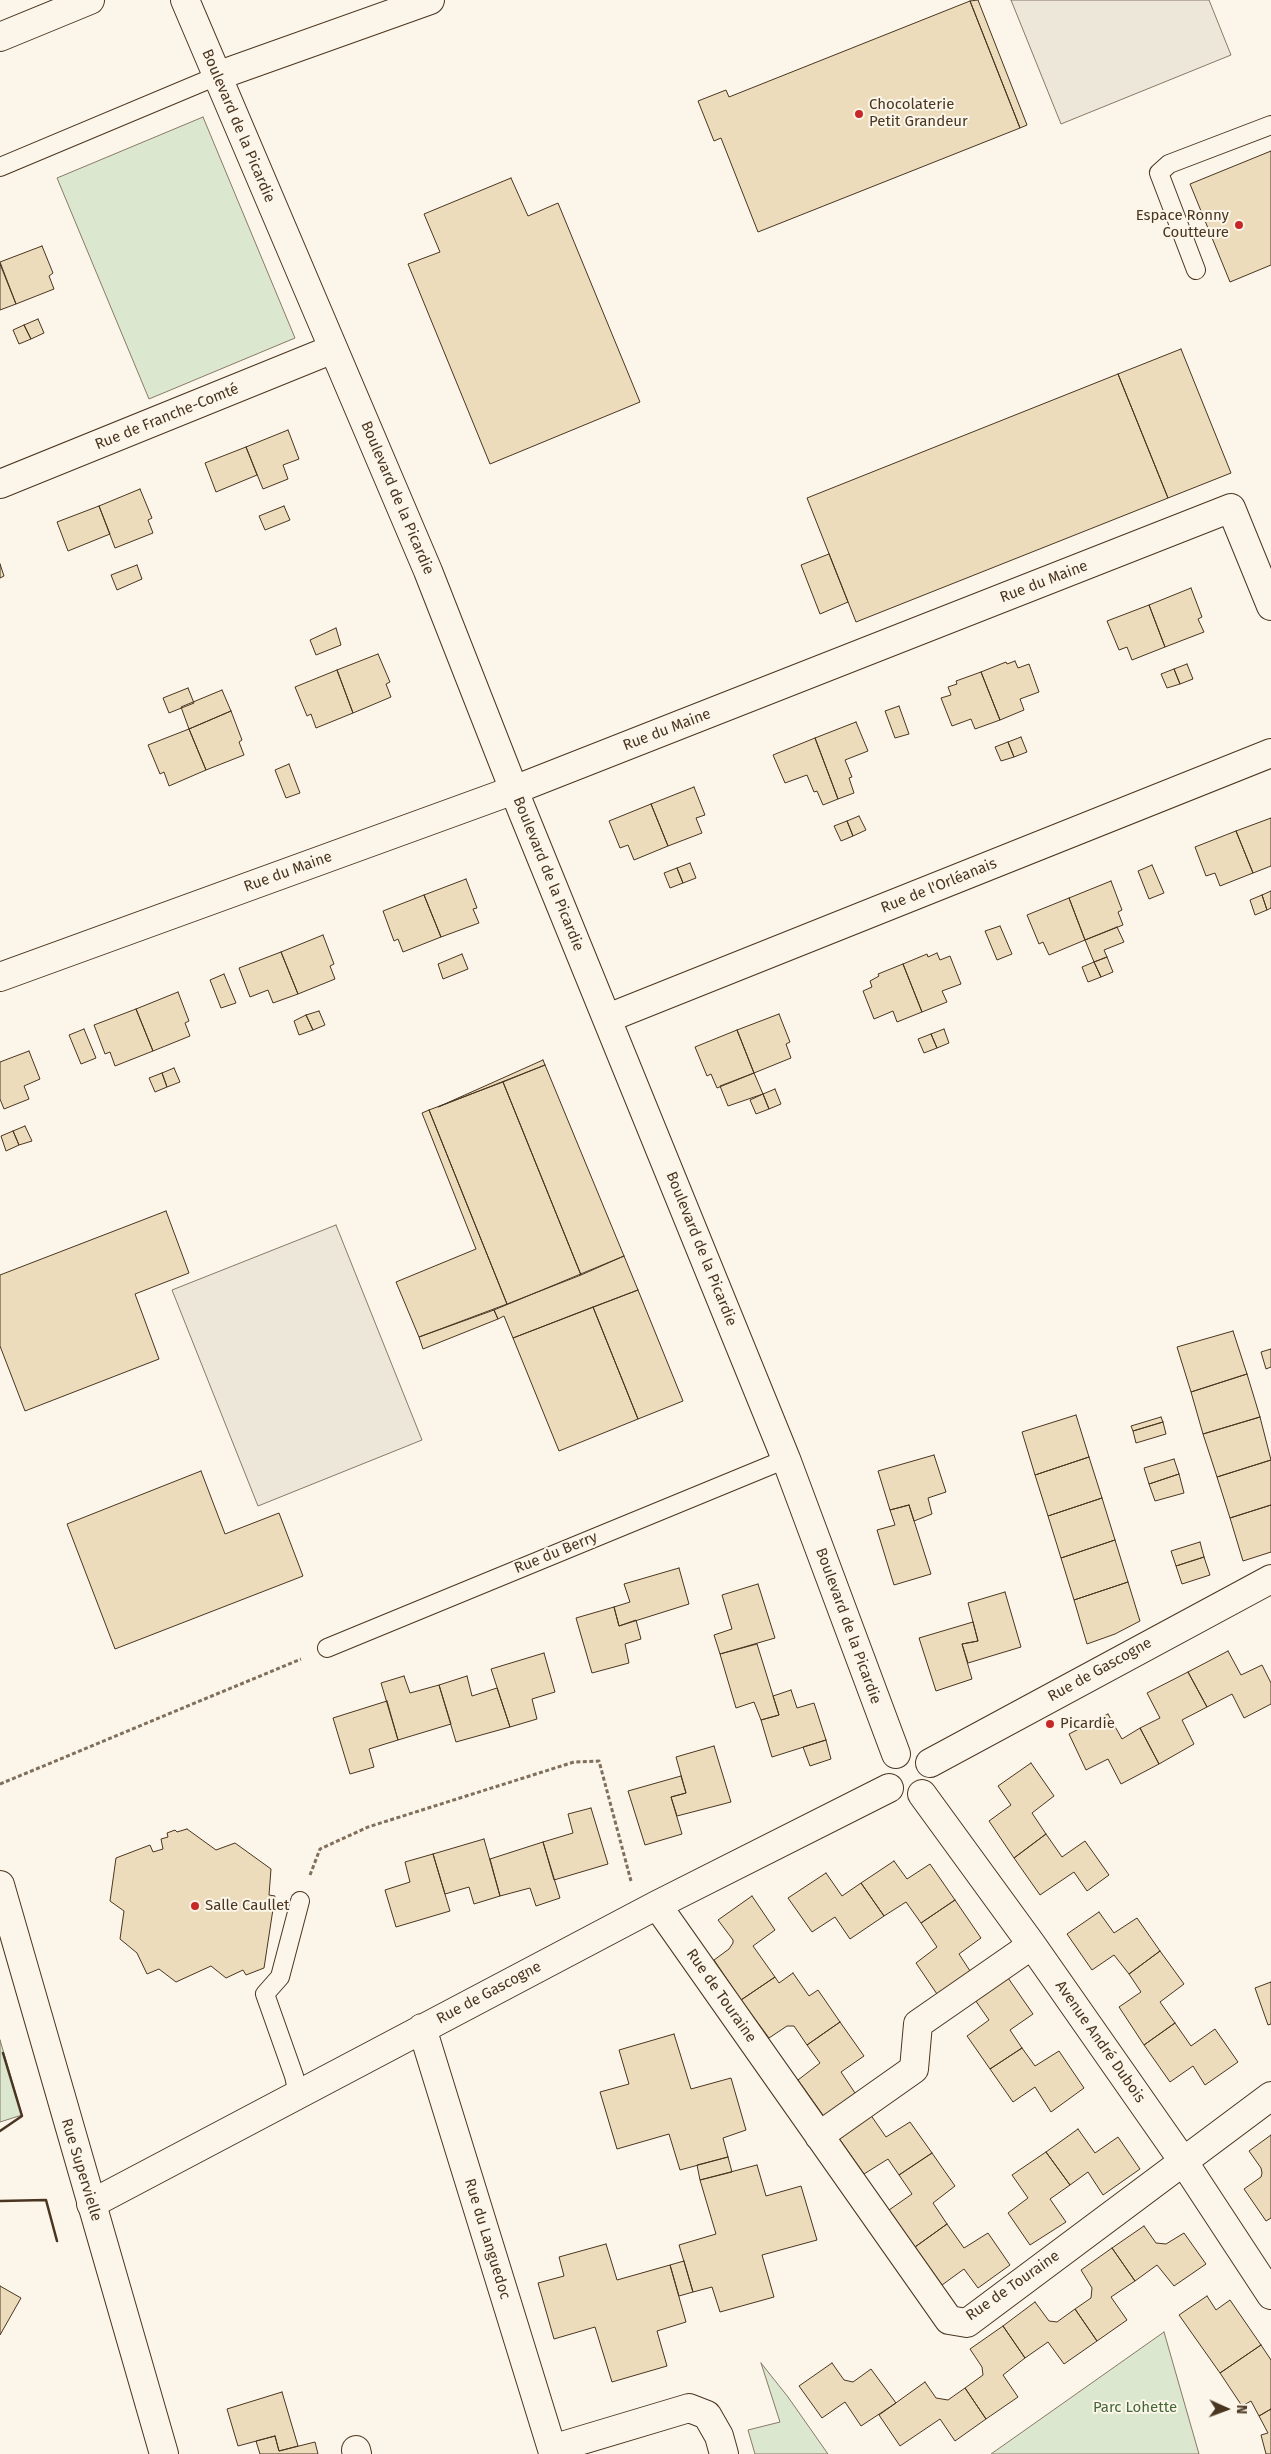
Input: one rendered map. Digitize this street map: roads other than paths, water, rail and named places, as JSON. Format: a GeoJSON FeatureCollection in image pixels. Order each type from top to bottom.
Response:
{"type":"FeatureCollection","features":[{"type":"Feature","properties":{"kind":"street"},"geometry":{"type":"LineString","coordinates":[[0,37],[90,0]]}},
{"type":"Feature","properties":{"kind":"street","name":"Boulevard de la Picardie"},"geometry":{"type":"LineString","coordinates":[[185,0],[428,571],[514,790],[786,1459],[896,1754]]}},
{"type":"Feature","properties":{"kind":"street"},"geometry":{"type":"LineString","coordinates":[[217,76],[430,0]]}},
{"type":"Feature","properties":{"kind":"street","name":"Rue de Franche-Comté"},"geometry":{"type":"LineString","coordinates":[[0,484],[333,349]]}},
{"type":"Feature","properties":{"kind":"street","name":"Rue du Maine"},"geometry":{"type":"LineString","coordinates":[[0,977],[514,790],[1231,508],[1271,606]]}},
{"type":"Feature","properties":{"kind":"street","name":"Rue de l'Orléanais"},"geometry":{"type":"LineString","coordinates":[[608,1018],[1271,753]]}},
{"type":"Feature","properties":{"kind":"street","name":"Rue de Gascogne"},"geometry":{"type":"LineString","coordinates":[[930,1763],[1271,1579]]}},
{"type":"Feature","properties":{"kind":"street"},"geometry":{"type":"LineString","coordinates":[[915,1751],[921,1753],[930,1763],[932,1780],[922,1794],[916,1797],[900,1797],[889,1788],[885,1773],[886,1766],[896,1754],[915,1751]]}},
{"type":"Feature","properties":{"kind":"street","name":"Rue de Gascogne"},"geometry":{"type":"LineString","coordinates":[[91,2204],[651,1908],[889,1788]]}},
{"type":"Feature","properties":{"kind":"street","name":"Avenue André Dubois"},"geometry":{"type":"LineString","coordinates":[[922,1794],[1032,1944],[1183,2161],[1271,2295]]}},
{"type":"Feature","properties":{"kind":"street","name":"Rue Supervielle"},"geometry":{"type":"LineString","coordinates":[[0,1884],[164,2454]]}},
{"type":"Feature","properties":{"kind":"street","name":"Rue de Touraine"},"geometry":{"type":"LineString","coordinates":[[651,1908],[819,2136],[949,2320],[968,2323],[1271,2096]]}},
{"type":"Feature","properties":{"kind":"street"},"geometry":{"type":"LineString","coordinates":[[819,2136],[914,2069],[918,2024],[1032,1944]]}},
{"type":"Feature","properties":{"kind":"street","name":"Rue du Languedoc"},"geometry":{"type":"LineString","coordinates":[[422,2028],[544,2452],[689,2408],[707,2415],[719,2436],[724,2454]]}},
{"type":"Feature","properties":{"kind":"lane"},"geometry":{"type":"LineString","coordinates":[[0,167],[217,76]]}},
{"type":"Feature","properties":{"kind":"lane"},"geometry":{"type":"LineString","coordinates":[[1196,270],[1159,173],[1168,164],[1271,125]]}},
{"type":"Feature","properties":{"kind":"lane","name":"Rue du Berry"},"geometry":{"type":"LineString","coordinates":[[327,1648],[786,1459]]}},
{"type":"Feature","properties":{"kind":"lane"},"geometry":{"type":"LineString","coordinates":[[298,2094],[294,2076],[265,1994],[280,1977],[300,1901]]}},
{"type":"Feature","properties":{"kind":"place","name":"Chocolaterie Petit Grandeur"},"geometry":{"type":"Point","coordinates":[859,114]}},
{"type":"Feature","properties":{"kind":"place","name":"Espace Ronny Coutteure"},"geometry":{"type":"Point","coordinates":[1239,225]}},
{"type":"Feature","properties":{"kind":"place","name":"Picardie"},"geometry":{"type":"Point","coordinates":[1050,1724]}},
{"type":"Feature","properties":{"kind":"place","name":"Salle Caullet"},"geometry":{"type":"Point","coordinates":[195,1906]}},
{"type":"Feature","properties":{"kind":"park label","name":"Parc Lohette"},"geometry":{"type":"Point","coordinates":[1135,2408]}}]}
